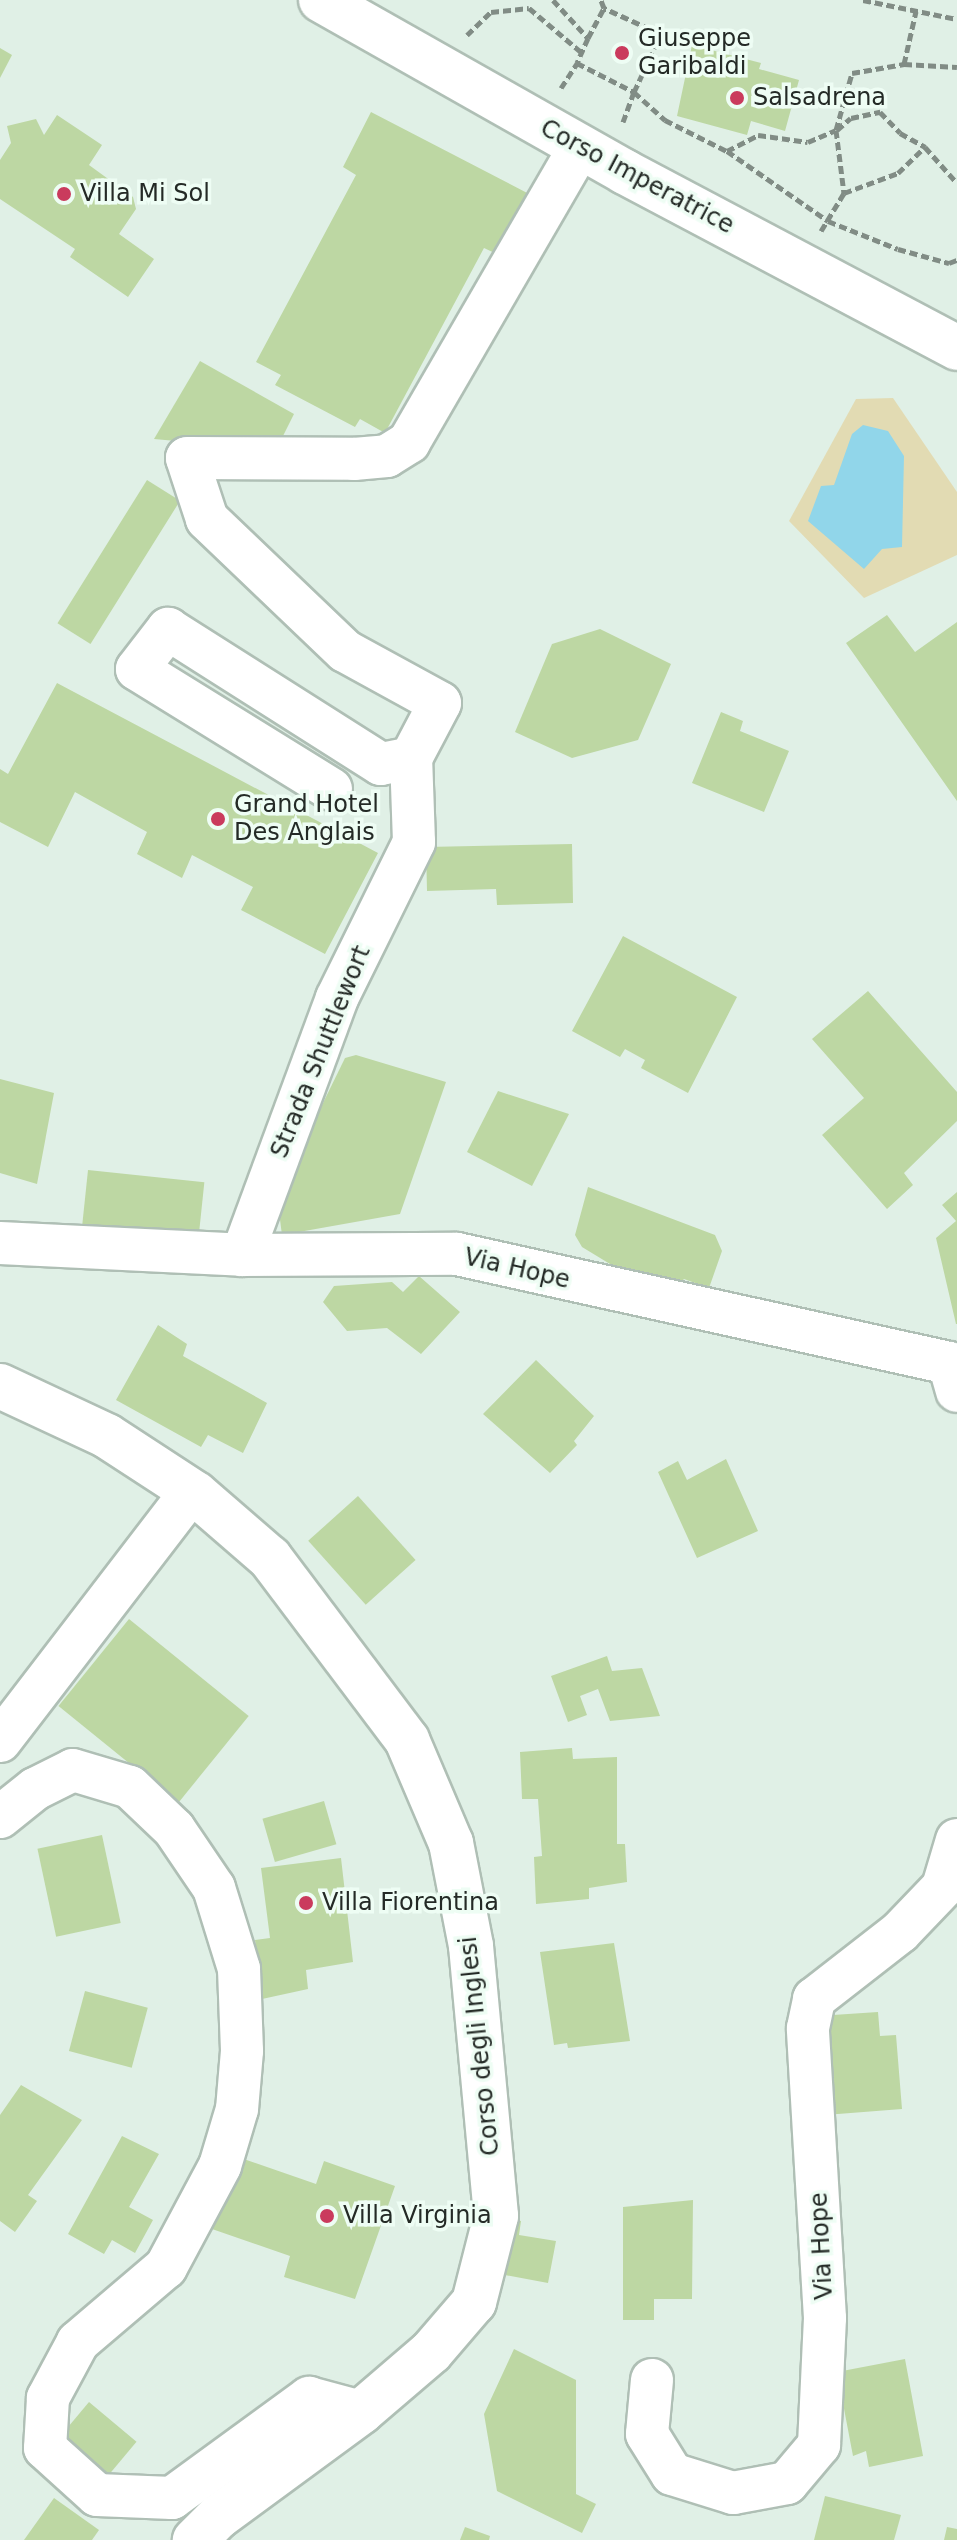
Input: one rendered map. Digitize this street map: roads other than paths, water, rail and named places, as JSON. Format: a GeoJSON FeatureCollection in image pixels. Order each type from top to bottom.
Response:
{"type":"FeatureCollection","features":[{"type":"Feature","properties":{"kind":"main road","name":"Corso Imperatrice"},"geometry":{"type":"LineString","coordinates":[[321,0],[580,147],[957,348]]}},
{"type":"Feature","properties":{"kind":"main road","name":"Corso degli Inglesi"},"geometry":{"type":"LineString","coordinates":[[0,1386],[107,1436],[192,1491],[270,1558],[407,1740],[451,1843],[471,1946],[496,2216],[474,2302],[431,2352],[361,2412],[218,2517],[195,2540]]}},
{"type":"Feature","properties":{"kind":"street"},"geometry":{"type":"LineString","coordinates":[[331,789],[137,669],[168,629],[381,764],[411,758],[440,703],[345,651],[218,530],[207,519],[187,458],[354,459],[387,456],[409,442],[580,147]]}},
{"type":"Feature","properties":{"kind":"street","name":"Strada Shuttlewort"},"geometry":{"type":"LineString","coordinates":[[242,1255],[337,998],[414,842],[411,758]]}},
{"type":"Feature","properties":{"kind":"street","name":"Via Hope"},"geometry":{"type":"LineString","coordinates":[[0,1243],[242,1255],[457,1254],[729,1318],[949,1363],[957,1391]]}},
{"type":"Feature","properties":{"kind":"street"},"geometry":{"type":"LineString","coordinates":[[0,1741],[192,1491]]}},
{"type":"Feature","properties":{"kind":"street"},"geometry":{"type":"LineString","coordinates":[[0,1817],[35,1789],[73,1770],[130,1787],[174,1829],[214,1888],[239,1969],[242,2051],[237,2109],[220,2166],[166,2267],[78,2342],[48,2398],[45,2448],[97,2495],[172,2498],[309,2398],[361,2412]]}},
{"type":"Feature","properties":{"kind":"street","name":"Via Hope"},"geometry":{"type":"LineString","coordinates":[[652,2380],[647,2434],[672,2474],[733,2493],[787,2483],[819,2445],[825,2318],[808,2028],[814,1999],[900,1932],[943,1887],[957,1840]]}},
{"type":"Feature","properties":{"kind":"water"},"geometry":{"type":"Polygon","coordinates":[[[863,425],[888,431],[904,456],[902,547],[882,549],[864,569],[808,521],[821,486],[834,485],[852,434],[863,425]]]}},
{"type":"Feature","properties":{"kind":"place","name":"Giuseppe Garibaldi"},"geometry":{"type":"Point","coordinates":[622,53]}},
{"type":"Feature","properties":{"kind":"place","name":"Salsadrena"},"geometry":{"type":"Point","coordinates":[737,98]}},
{"type":"Feature","properties":{"kind":"place","name":"Villa Mi Sol"},"geometry":{"type":"Point","coordinates":[64,194]}},
{"type":"Feature","properties":{"kind":"place","name":"Grand Hotel Des Anglais"},"geometry":{"type":"Point","coordinates":[218,819]}},
{"type":"Feature","properties":{"kind":"place","name":"Villa Fiorentina"},"geometry":{"type":"Point","coordinates":[306,1903]}},
{"type":"Feature","properties":{"kind":"place","name":"Villa Virginia"},"geometry":{"type":"Point","coordinates":[327,2216]}}]}
